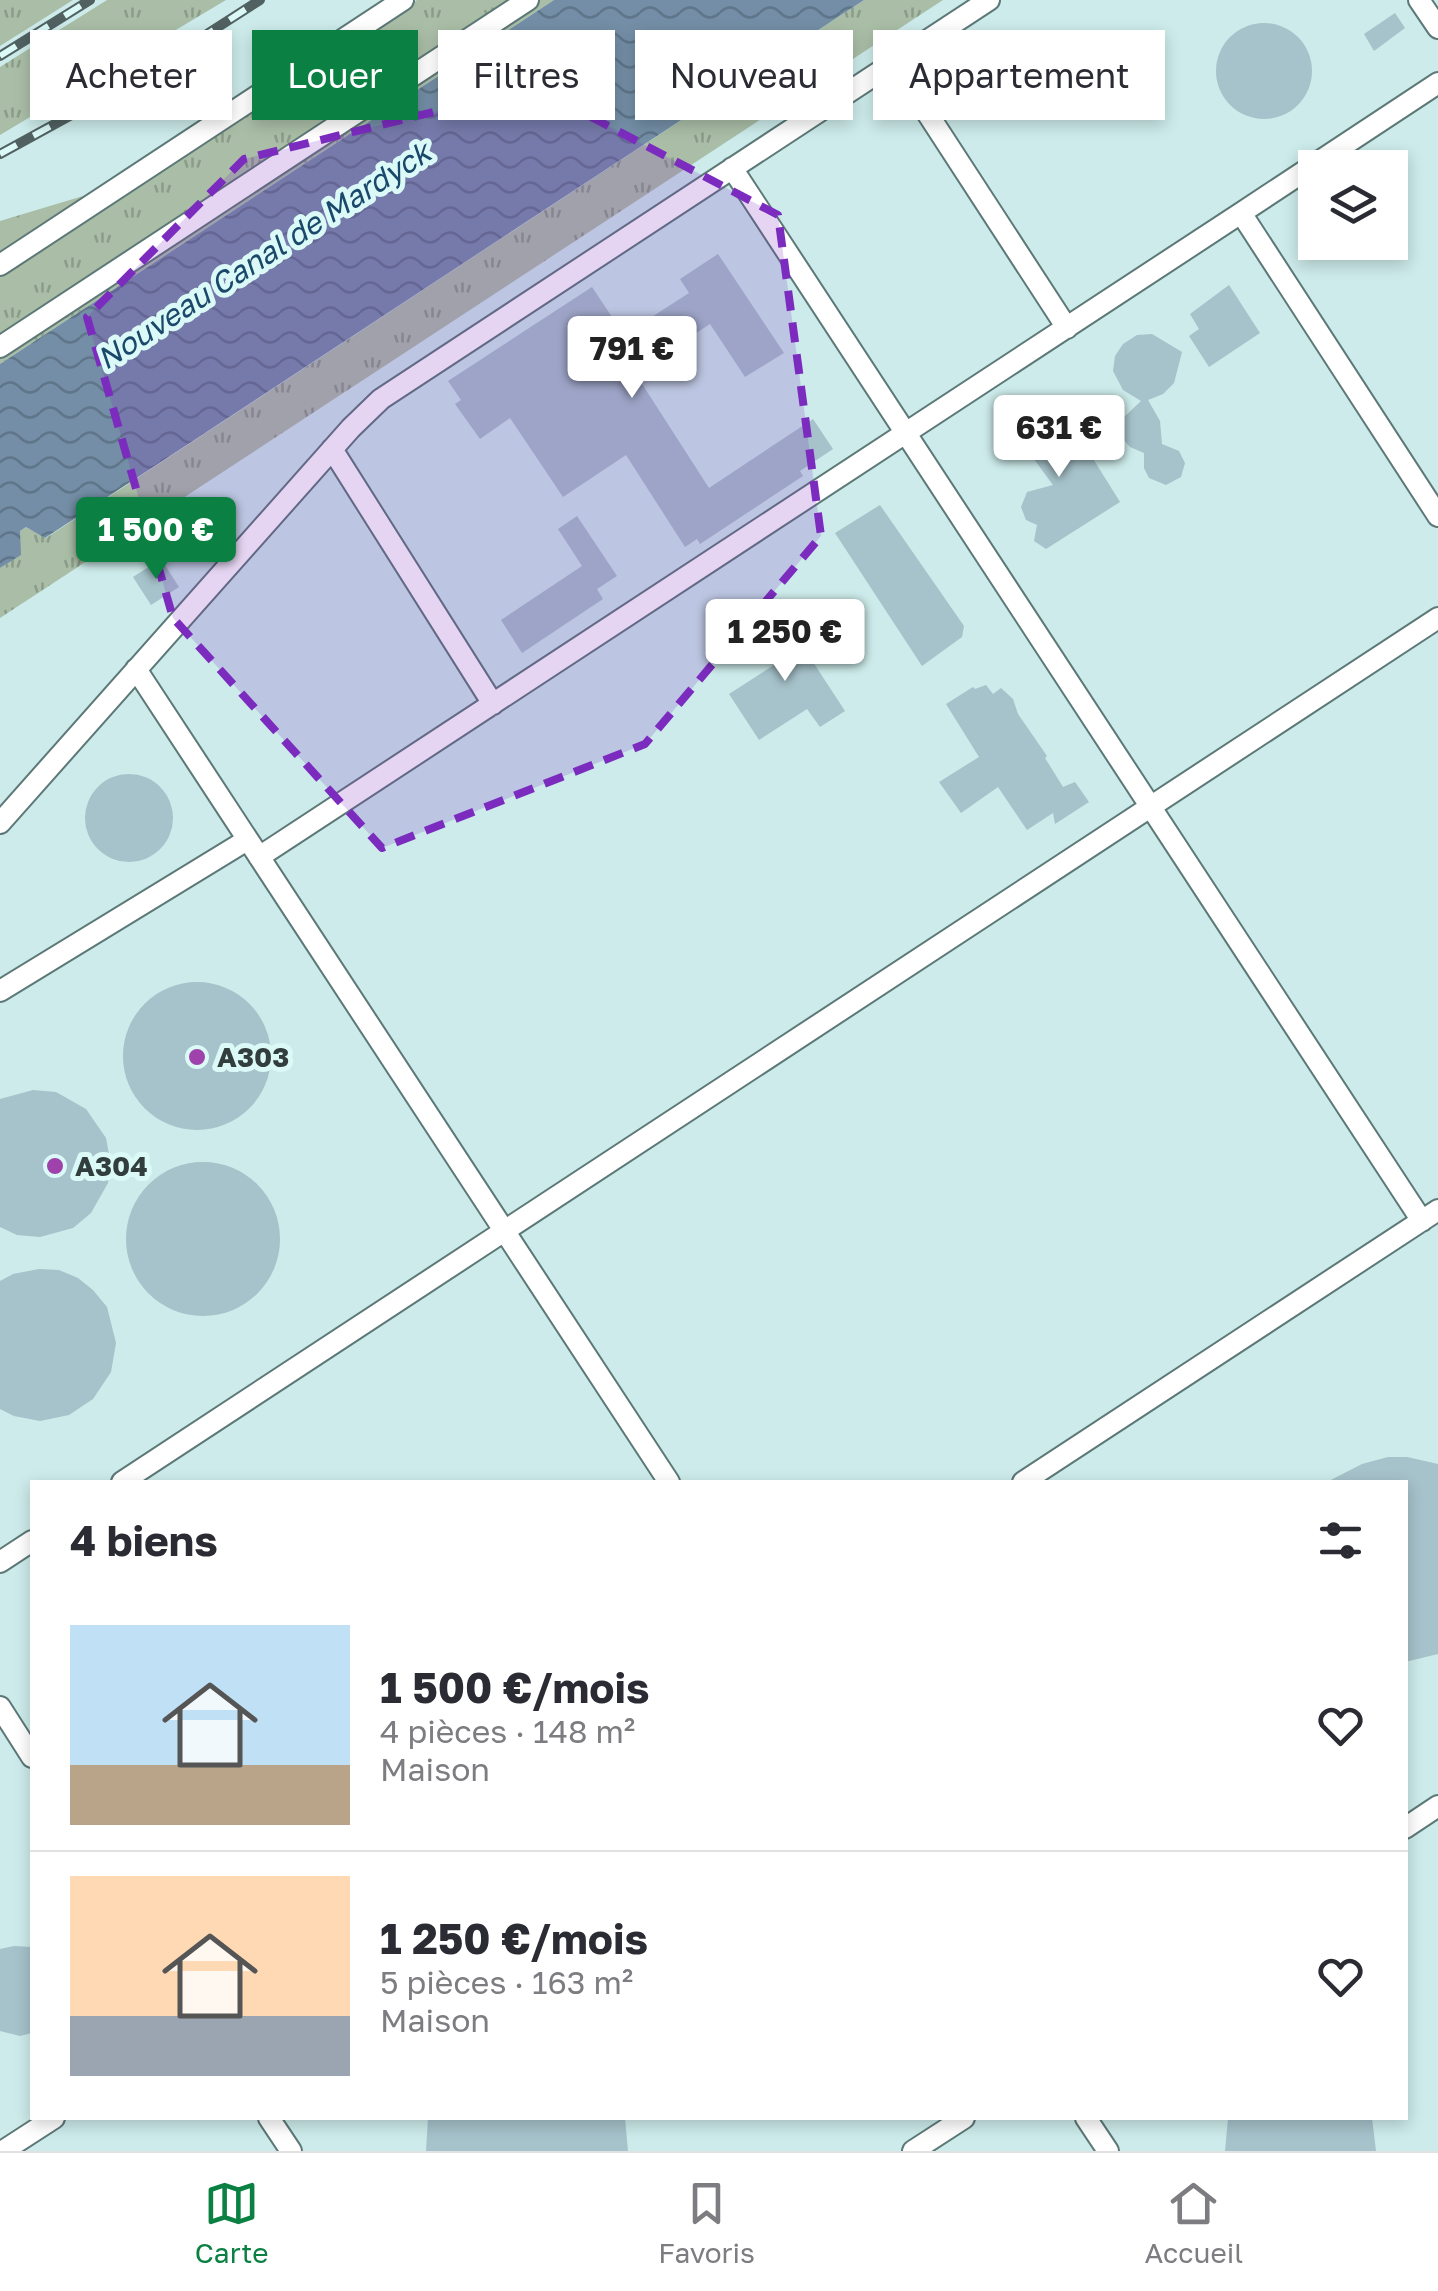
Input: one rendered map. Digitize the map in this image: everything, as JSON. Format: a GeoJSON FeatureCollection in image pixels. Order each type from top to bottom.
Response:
{"type":"FeatureCollection","features":[{"type":"Feature","properties":{"kind":"lane"},"geometry":{"type":"LineString","coordinates":[[0,265],[403,0]]}},
{"type":"Feature","properties":{"kind":"lane"},"geometry":{"type":"LineString","coordinates":[[0,347],[528,0]]}},
{"type":"Feature","properties":{"kind":"lane"},"geometry":{"type":"LineString","coordinates":[[943,30],[989,0]]}},
{"type":"Feature","properties":{"kind":"lane"},"geometry":{"type":"LineString","coordinates":[[1420,0],[1438,28]]}},
{"type":"Feature","properties":{"kind":"lane"},"geometry":{"type":"LineString","coordinates":[[0,823],[332,449],[392,390],[873,76]]}},
{"type":"Feature","properties":{"kind":"lane"},"geometry":{"type":"LineString","coordinates":[[0,991],[253,848],[493,704],[1438,83]]}},
{"type":"Feature","properties":{"kind":"lane"},"geometry":{"type":"LineString","coordinates":[[932,120],[1066,328]]}},
{"type":"Feature","properties":{"kind":"lane"},"geometry":{"type":"LineString","coordinates":[[732,168],[1151,807],[1430,1216],[1025,1480]]}},
{"type":"Feature","properties":{"kind":"lane"},"geometry":{"type":"LineString","coordinates":[[1241,214],[1438,516]]}},
{"type":"Feature","properties":{"kind":"lane"},"geometry":{"type":"LineString","coordinates":[[332,449],[493,704]]}},
{"type":"Feature","properties":{"kind":"lane"},"geometry":{"type":"LineString","coordinates":[[125,1480],[1438,618]]}},
{"type":"Feature","properties":{"kind":"lane"},"geometry":{"type":"LineString","coordinates":[[136,670],[668,1480]]}},
{"type":"Feature","properties":{"kind":"lane"},"geometry":{"type":"LineString","coordinates":[[0,1562],[30,1542]]}},
{"type":"Feature","properties":{"kind":"lane"},"geometry":{"type":"LineString","coordinates":[[0,1707],[30,1754]]}},
{"type":"Feature","properties":{"kind":"lane"},"geometry":{"type":"LineString","coordinates":[[1408,1826],[1438,1806]]}},
{"type":"Feature","properties":{"kind":"lane"},"geometry":{"type":"LineString","coordinates":[[2,2151],[51,2120]]}},
{"type":"Feature","properties":{"kind":"lane"},"geometry":{"type":"LineString","coordinates":[[269,2120],[291,2151]]}},
{"type":"Feature","properties":{"kind":"lane"},"geometry":{"type":"LineString","coordinates":[[913,2151],[961,2120]]}},
{"type":"Feature","properties":{"kind":"lane"},"geometry":{"type":"LineString","coordinates":[[1087,2120],[1108,2151]]}},
{"type":"Feature","properties":{"kind":"highlighted area"},"geometry":{"type":"Polygon","coordinates":[[[534,87],[778,215],[821,536],[645,744],[382,848],[173,618],[87,317],[244,159],[534,87]]]}},
{"type":"Feature","properties":{"kind":"green space"},"geometry":{"type":"Polygon","coordinates":[[[0,0],[73,0],[0,46],[0,0]]]}},
{"type":"Feature","properties":{"kind":"green space"},"geometry":{"type":"Polygon","coordinates":[[[107,0],[226,0],[176,30],[59,30],[107,0]]]}},
{"type":"Feature","properties":{"kind":"green space"},"geometry":{"type":"Polygon","coordinates":[[[417,0],[554,0],[508,30],[438,30],[438,76],[418,89],[418,30],[371,30],[417,0]]]}},
{"type":"Feature","properties":{"kind":"green space"},"geometry":{"type":"Polygon","coordinates":[[[864,0],[943,0],[897,30],[873,30],[873,46],[853,59],[853,30],[818,30],[864,0]]]}},
{"type":"Feature","properties":{"kind":"green space"},"geometry":{"type":"Polygon","coordinates":[[[30,48],[30,117],[0,135],[0,67],[30,48]]]}},
{"type":"Feature","properties":{"kind":"green space"},"geometry":{"type":"Polygon","coordinates":[[[252,107],[252,120],[371,120],[0,364],[0,221],[83,196],[119,194],[252,107]]]}},
{"type":"Feature","properties":{"kind":"green space"},"geometry":{"type":"Polygon","coordinates":[[[682,120],[760,120],[0,618],[0,568],[20,555],[20,531],[26,527],[46,538],[682,120]]]}},
{"type":"Feature","properties":{"kind":"water","name":"Nouveau Canal de Mardyck"},"geometry":{"type":"Polygon","coordinates":[[[554,0],[864,0],[818,30],[635,30],[635,120],[681,120],[45,538],[26,527],[20,531],[21,555],[0,568],[0,364],[371,120],[418,120],[418,89],[438,76],[438,120],[615,120],[615,30],[508,30],[554,0]]]}},
{"type":"Feature","properties":{"kind":"building"},"geometry":{"type":"Polygon","coordinates":[[[1395,13],[1405,28],[1374,51],[1364,34],[1395,13]]]}},
{"type":"Feature","properties":{"kind":"building"},"geometry":{"type":"Polygon","coordinates":[[[1264,23],[1282,27],[1298,37],[1308,53],[1312,71],[1308,89],[1298,105],[1282,115],[1264,119],[1246,115],[1230,105],[1220,89],[1216,71],[1220,53],[1230,37],[1246,27],[1264,23]]]}},
{"type":"Feature","properties":{"kind":"building"},"geometry":{"type":"Polygon","coordinates":[[[718,254],[784,353],[745,377],[710,324],[635,373],[709,488],[813,419],[833,449],[800,471],[803,476],[700,544],[697,539],[685,547],[626,455],[563,497],[510,418],[480,439],[455,404],[461,400],[448,381],[592,287],[624,335],[689,293],[680,279],[718,254]]]}},
{"type":"Feature","properties":{"kind":"building"},"geometry":{"type":"Polygon","coordinates":[[[1229,285],[1260,333],[1209,367],[1189,336],[1199,329],[1190,314],[1229,285]]]}},
{"type":"Feature","properties":{"kind":"building"},"geometry":{"type":"Polygon","coordinates":[[[1152,334],[1182,352],[1174,383],[1163,394],[1148,400],[1160,421],[1162,444],[1179,451],[1185,463],[1181,477],[1166,485],[1149,478],[1144,453],[1122,438],[1122,419],[1141,401],[1123,390],[1113,371],[1115,356],[1123,344],[1137,335],[1152,334]]]}},
{"type":"Feature","properties":{"kind":"building"},"geometry":{"type":"Polygon","coordinates":[[[1055,399],[1066,414],[1046,428],[1068,462],[1087,449],[1120,502],[1046,549],[1034,541],[1037,525],[1026,520],[1021,507],[1027,492],[1053,485],[1028,451],[1020,457],[1004,432],[1055,399]]]}},
{"type":"Feature","properties":{"kind":"building"},"geometry":{"type":"Polygon","coordinates":[[[880,505],[964,626],[962,637],[922,666],[835,533],[880,505]]]}},
{"type":"Feature","properties":{"kind":"building"},"geometry":{"type":"Polygon","coordinates":[[[577,516],[617,576],[597,589],[603,599],[522,653],[501,620],[582,566],[558,529],[577,516]]]}},
{"type":"Feature","properties":{"kind":"building"},"geometry":{"type":"Polygon","coordinates":[[[161,559],[179,587],[151,605],[133,577],[161,559]]]}},
{"type":"Feature","properties":{"kind":"building"},"geometry":{"type":"Polygon","coordinates":[[[779,610],[845,711],[820,727],[807,709],[759,740],[729,694],[777,663],[753,627],[779,610]]]}},
{"type":"Feature","properties":{"kind":"building"},"geometry":{"type":"Polygon","coordinates":[[[986,685],[993,694],[1001,688],[1013,699],[1018,714],[1063,787],[1075,782],[1089,802],[1055,824],[1053,813],[1027,830],[998,787],[961,813],[939,782],[979,757],[946,704],[973,687],[986,685]]]}},
{"type":"Feature","properties":{"kind":"building"},"geometry":{"type":"Polygon","coordinates":[[[120,774],[138,774],[154,781],[166,793],[173,818],[166,843],[154,855],[138,862],[120,862],[104,855],[92,843],[85,827],[85,809],[92,793],[104,781],[120,774]]]}},
{"type":"Feature","properties":{"kind":"building","name":"A303"},"geometry":{"type":"Polygon","coordinates":[[[197,982],[225,988],[249,1004],[265,1028],[271,1056],[265,1084],[249,1108],[225,1124],[197,1130],[169,1124],[145,1108],[129,1084],[123,1056],[129,1028],[145,1004],[169,988],[197,982]]]}},
{"type":"Feature","properties":{"kind":"building","name":"A304"},"geometry":{"type":"Polygon","coordinates":[[[33,1090],[56,1092],[86,1109],[106,1138],[110,1160],[108,1183],[91,1213],[73,1228],[40,1237],[17,1235],[0,1227],[0,1099],[33,1090]]]}},
{"type":"Feature","properties":{"kind":"building"},"geometry":{"type":"Polygon","coordinates":[[[203,1162],[233,1168],[258,1184],[274,1209],[280,1239],[274,1269],[258,1294],[233,1310],[203,1316],[173,1310],[148,1294],[132,1269],[126,1239],[132,1209],[148,1184],[173,1168],[203,1162]]]}},
{"type":"Feature","properties":{"kind":"building"},"geometry":{"type":"Polygon","coordinates":[[[39,1269],[59,1270],[93,1290],[107,1307],[116,1343],[111,1372],[93,1399],[69,1415],[40,1421],[0,1409],[0,1281],[39,1269]]]}},
{"type":"Feature","properties":{"kind":"building"},"geometry":{"type":"Polygon","coordinates":[[[1407,1457],[1438,1464],[1438,1654],[1408,1661],[1408,1480],[1331,1480],[1362,1464],[1407,1457]]]}},
{"type":"Feature","properties":{"kind":"building"},"geometry":{"type":"Polygon","coordinates":[[[30,1947],[30,2034],[20,2036],[0,2031],[0,1949],[30,1947]]]}},
{"type":"Feature","properties":{"kind":"building"},"geometry":{"type":"Polygon","coordinates":[[[428,2120],[625,2120],[628,2151],[426,2151],[428,2120]]]}},
{"type":"Feature","properties":{"kind":"building"},"geometry":{"type":"Polygon","coordinates":[[[1228,2120],[1372,2120],[1376,2151],[1225,2151],[1228,2120]]]}},
{"type":"Feature","properties":{"kind":"railway"},"geometry":{"type":"LineString","coordinates":[[0,56],[90,0]]}},
{"type":"Feature","properties":{"kind":"railway"},"geometry":{"type":"LineString","coordinates":[[0,154],[137,79],[260,0]]}},
{"type":"Feature","properties":{"kind":"place","name":"A303"},"geometry":{"type":"Point","coordinates":[197,1057]}},
{"type":"Feature","properties":{"kind":"place","name":"A304"},"geometry":{"type":"Point","coordinates":[55,1166]}}]}
